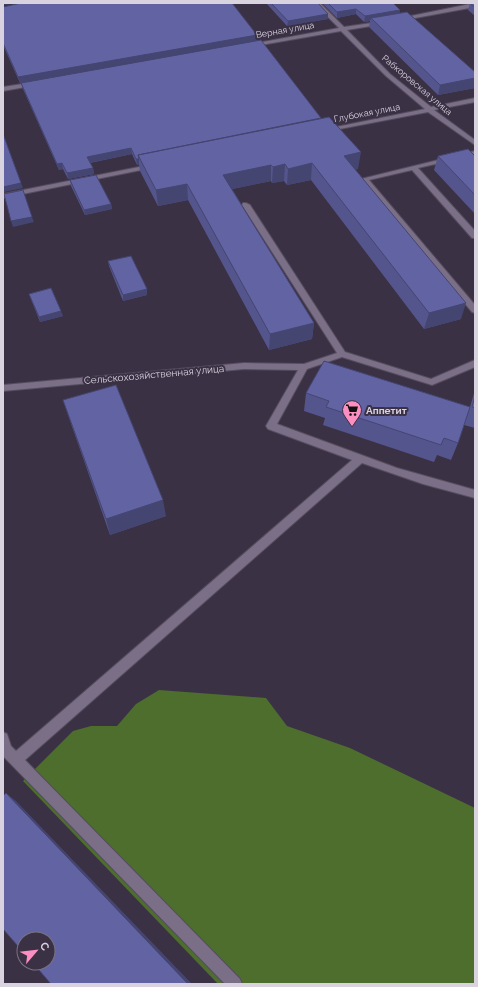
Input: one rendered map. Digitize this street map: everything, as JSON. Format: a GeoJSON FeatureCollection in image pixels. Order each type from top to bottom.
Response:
{"type":"FeatureCollection","features":[{"type":"Feature","properties":{"kind":"street","name":"Рабкоровская улица"},"geometry":{"type":"LineString","coordinates":[[317,3],[388,75],[430,110],[475,143]]}},
{"type":"Feature","properties":{"kind":"street","name":"Верная улица"},"geometry":{"type":"LineString","coordinates":[[243,47],[475,5]]}},
{"type":"Feature","properties":{"kind":"street"},"geometry":{"type":"LineString","coordinates":[[3,89],[42,82]]}},
{"type":"Feature","properties":{"kind":"street","name":"Глубокая улица"},"geometry":{"type":"LineString","coordinates":[[322,132],[475,100]]}},
{"type":"Feature","properties":{"kind":"street"},"geometry":{"type":"LineString","coordinates":[[475,153],[364,179],[475,310]]}},
{"type":"Feature","properties":{"kind":"street"},"geometry":{"type":"LineString","coordinates":[[3,196],[158,164]]}},
{"type":"Feature","properties":{"kind":"street"},"geometry":{"type":"LineString","coordinates":[[414,168],[475,236]]}},
{"type":"Feature","properties":{"kind":"street"},"geometry":{"type":"LineString","coordinates":[[246,205],[342,354],[432,382],[475,363]]}},
{"type":"Feature","properties":{"kind":"street","name":"Сельскохозяйственная улица"},"geometry":{"type":"LineString","coordinates":[[3,388],[244,366],[304,367],[342,354]]}},
{"type":"Feature","properties":{"kind":"street"},"geometry":{"type":"LineString","coordinates":[[304,367],[271,426],[360,459],[475,494]]}},
{"type":"Feature","properties":{"kind":"street"},"geometry":{"type":"LineString","coordinates":[[15,760],[360,459]]}},
{"type":"Feature","properties":{"kind":"street"},"geometry":{"type":"LineString","coordinates":[[4,746],[15,760],[235,984]]}},
{"type":"Feature","properties":{"kind":"green space"},"geometry":{"type":"Polygon","coordinates":[[[159,690],[266,698],[287,726],[350,748],[475,808],[475,984],[218,984],[23,781],[73,731],[91,726],[117,726],[136,704],[159,690]]]}},
{"type":"Feature","properties":{"kind":"building"},"geometry":{"type":"Polygon","coordinates":[[[21,3],[232,3],[257,35],[18,77],[3,43],[3,7],[21,3]]]}},
{"type":"Feature","properties":{"kind":"building"},"geometry":{"type":"Polygon","coordinates":[[[271,3],[318,3],[328,14],[288,21],[271,3]]]}},
{"type":"Feature","properties":{"kind":"building"},"geometry":{"type":"Polygon","coordinates":[[[328,3],[393,3],[400,10],[365,16],[356,9],[337,12],[328,3]]]}},
{"type":"Feature","properties":{"kind":"building"},"geometry":{"type":"Polygon","coordinates":[[[407,12],[475,72],[475,78],[440,85],[371,18],[407,12]]]}},
{"type":"Feature","properties":{"kind":"building"},"geometry":{"type":"Polygon","coordinates":[[[261,40],[321,118],[138,155],[139,159],[136,159],[131,148],[87,157],[93,168],[67,173],[62,163],[57,164],[21,83],[261,40]]]}},
{"type":"Feature","properties":{"kind":"building"},"geometry":{"type":"Polygon","coordinates":[[[329,117],[361,152],[344,156],[466,303],[429,313],[312,163],[288,169],[285,164],[273,167],[271,165],[223,175],[314,323],[270,334],[187,184],[156,190],[138,155],[329,117]]]}},
{"type":"Feature","properties":{"kind":"building"},"geometry":{"type":"Polygon","coordinates":[[[3,134],[21,183],[3,187],[3,134]]]}},
{"type":"Feature","properties":{"kind":"building"},"geometry":{"type":"Polygon","coordinates":[[[468,149],[475,156],[475,195],[438,156],[468,149]]]}},
{"type":"Feature","properties":{"kind":"building"},"geometry":{"type":"Polygon","coordinates":[[[96,175],[111,204],[84,210],[70,180],[96,175]]]}},
{"type":"Feature","properties":{"kind":"building"},"geometry":{"type":"Polygon","coordinates":[[[23,190],[32,217],[11,221],[4,194],[23,190]]]}},
{"type":"Feature","properties":{"kind":"building"},"geometry":{"type":"Polygon","coordinates":[[[131,256],[147,289],[123,295],[108,261],[131,256]]]}},
{"type":"Feature","properties":{"kind":"building"},"geometry":{"type":"Polygon","coordinates":[[[51,288],[61,311],[39,317],[29,294],[51,288]]]}},
{"type":"Feature","properties":{"kind":"building"},"geometry":{"type":"Polygon","coordinates":[[[324,361],[470,407],[458,443],[444,438],[441,445],[326,407],[329,401],[306,393],[324,361]]]}},
{"type":"Feature","properties":{"kind":"building"},"geometry":{"type":"Polygon","coordinates":[[[116,385],[163,500],[106,519],[63,400],[116,385]]]}},
{"type":"Feature","properties":{"kind":"building"},"geometry":{"type":"Polygon","coordinates":[[[475,396],[475,408],[472,407],[475,396]]]}},
{"type":"Feature","properties":{"kind":"building"},"geometry":{"type":"Polygon","coordinates":[[[6,793],[188,984],[51,984],[40,971],[56,971],[56,931],[16,931],[16,944],[3,929],[3,796],[6,793]]]}},
{"type":"Feature","properties":{"kind":"place","name":"Аппетит"},"geometry":{"type":"Point","coordinates":[352,427]}}]}
